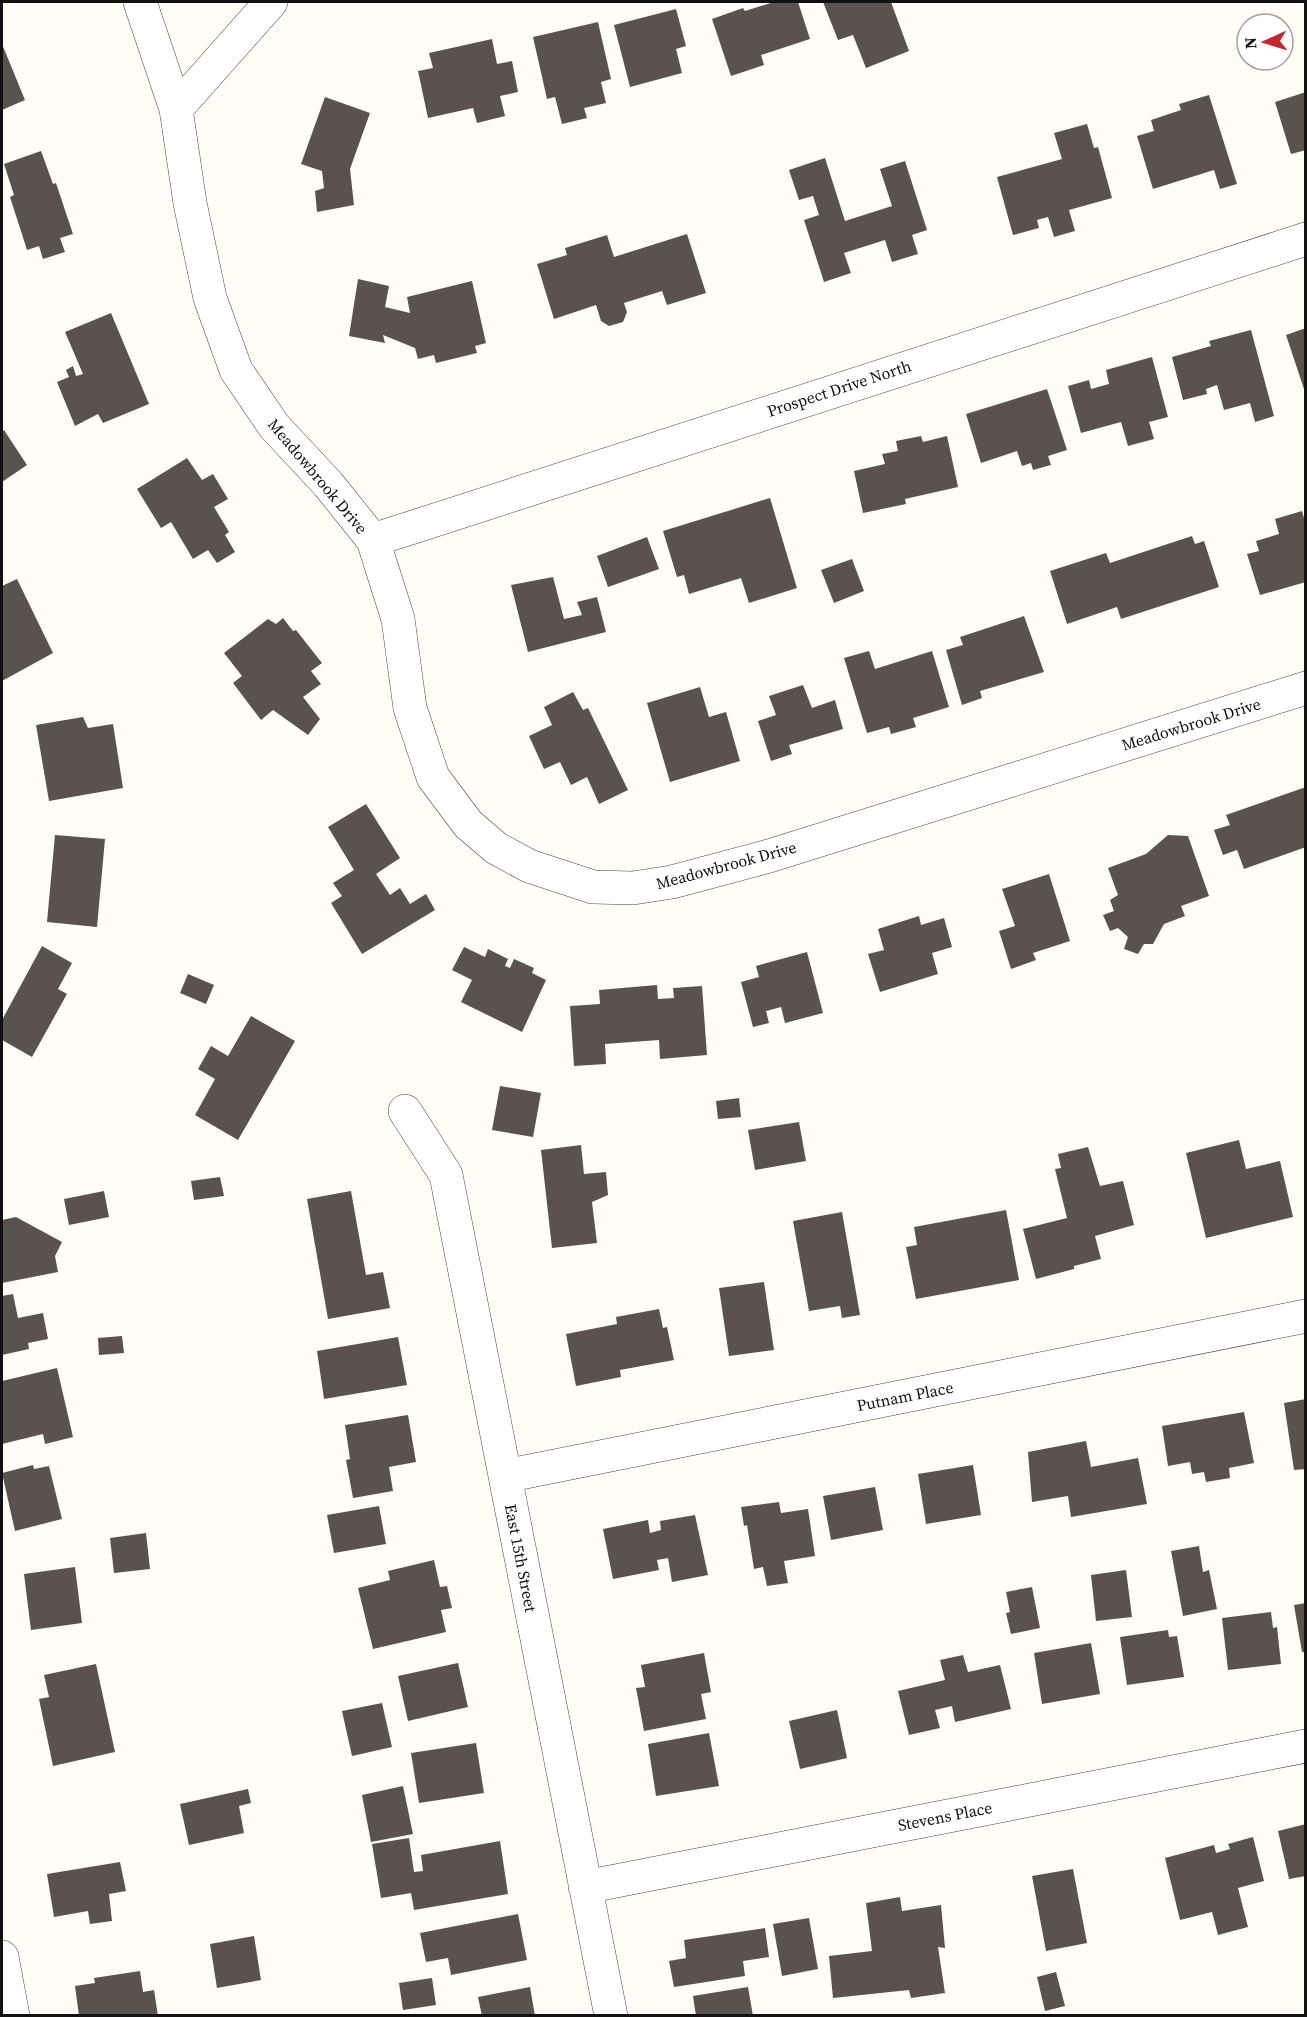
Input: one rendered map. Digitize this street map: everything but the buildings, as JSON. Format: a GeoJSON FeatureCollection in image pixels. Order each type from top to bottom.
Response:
{"type":"FeatureCollection","features":[{"type":"Feature","properties":{"kind":"street","name":"Meadowbrook Drive"},"geometry":{"type":"LineString","coordinates":[[140,2],[176,109],[190,202],[210,298],[236,370],[274,426],[328,484],[373,540],[398,619],[410,708],[433,777],[468,824],[496,848],[529,866],[593,887],[633,888],[672,882],[769,856],[1305,688]]}},
{"type":"Feature","properties":{"kind":"street"},"geometry":{"type":"LineString","coordinates":[[176,109],[271,2]]}},
{"type":"Feature","properties":{"kind":"street","name":"Prospect Drive North"},"geometry":{"type":"LineString","coordinates":[[373,540],[1305,239]]}},
{"type":"Feature","properties":{"kind":"street","name":"East 15th Street"},"geometry":{"type":"LineString","coordinates":[[405,1111],[446,1175],[611,2016]]}},
{"type":"Feature","properties":{"kind":"street","name":"Putnam Place"},"geometry":{"type":"LineString","coordinates":[[505,1476],[1305,1316]]}},
{"type":"Feature","properties":{"kind":"street","name":"Stevens Place"},"geometry":{"type":"LineString","coordinates":[[585,1887],[1305,1746]]}},
{"type":"Feature","properties":{"kind":"street"},"geometry":{"type":"LineString","coordinates":[[2,1957],[13,2016]]}}]}
